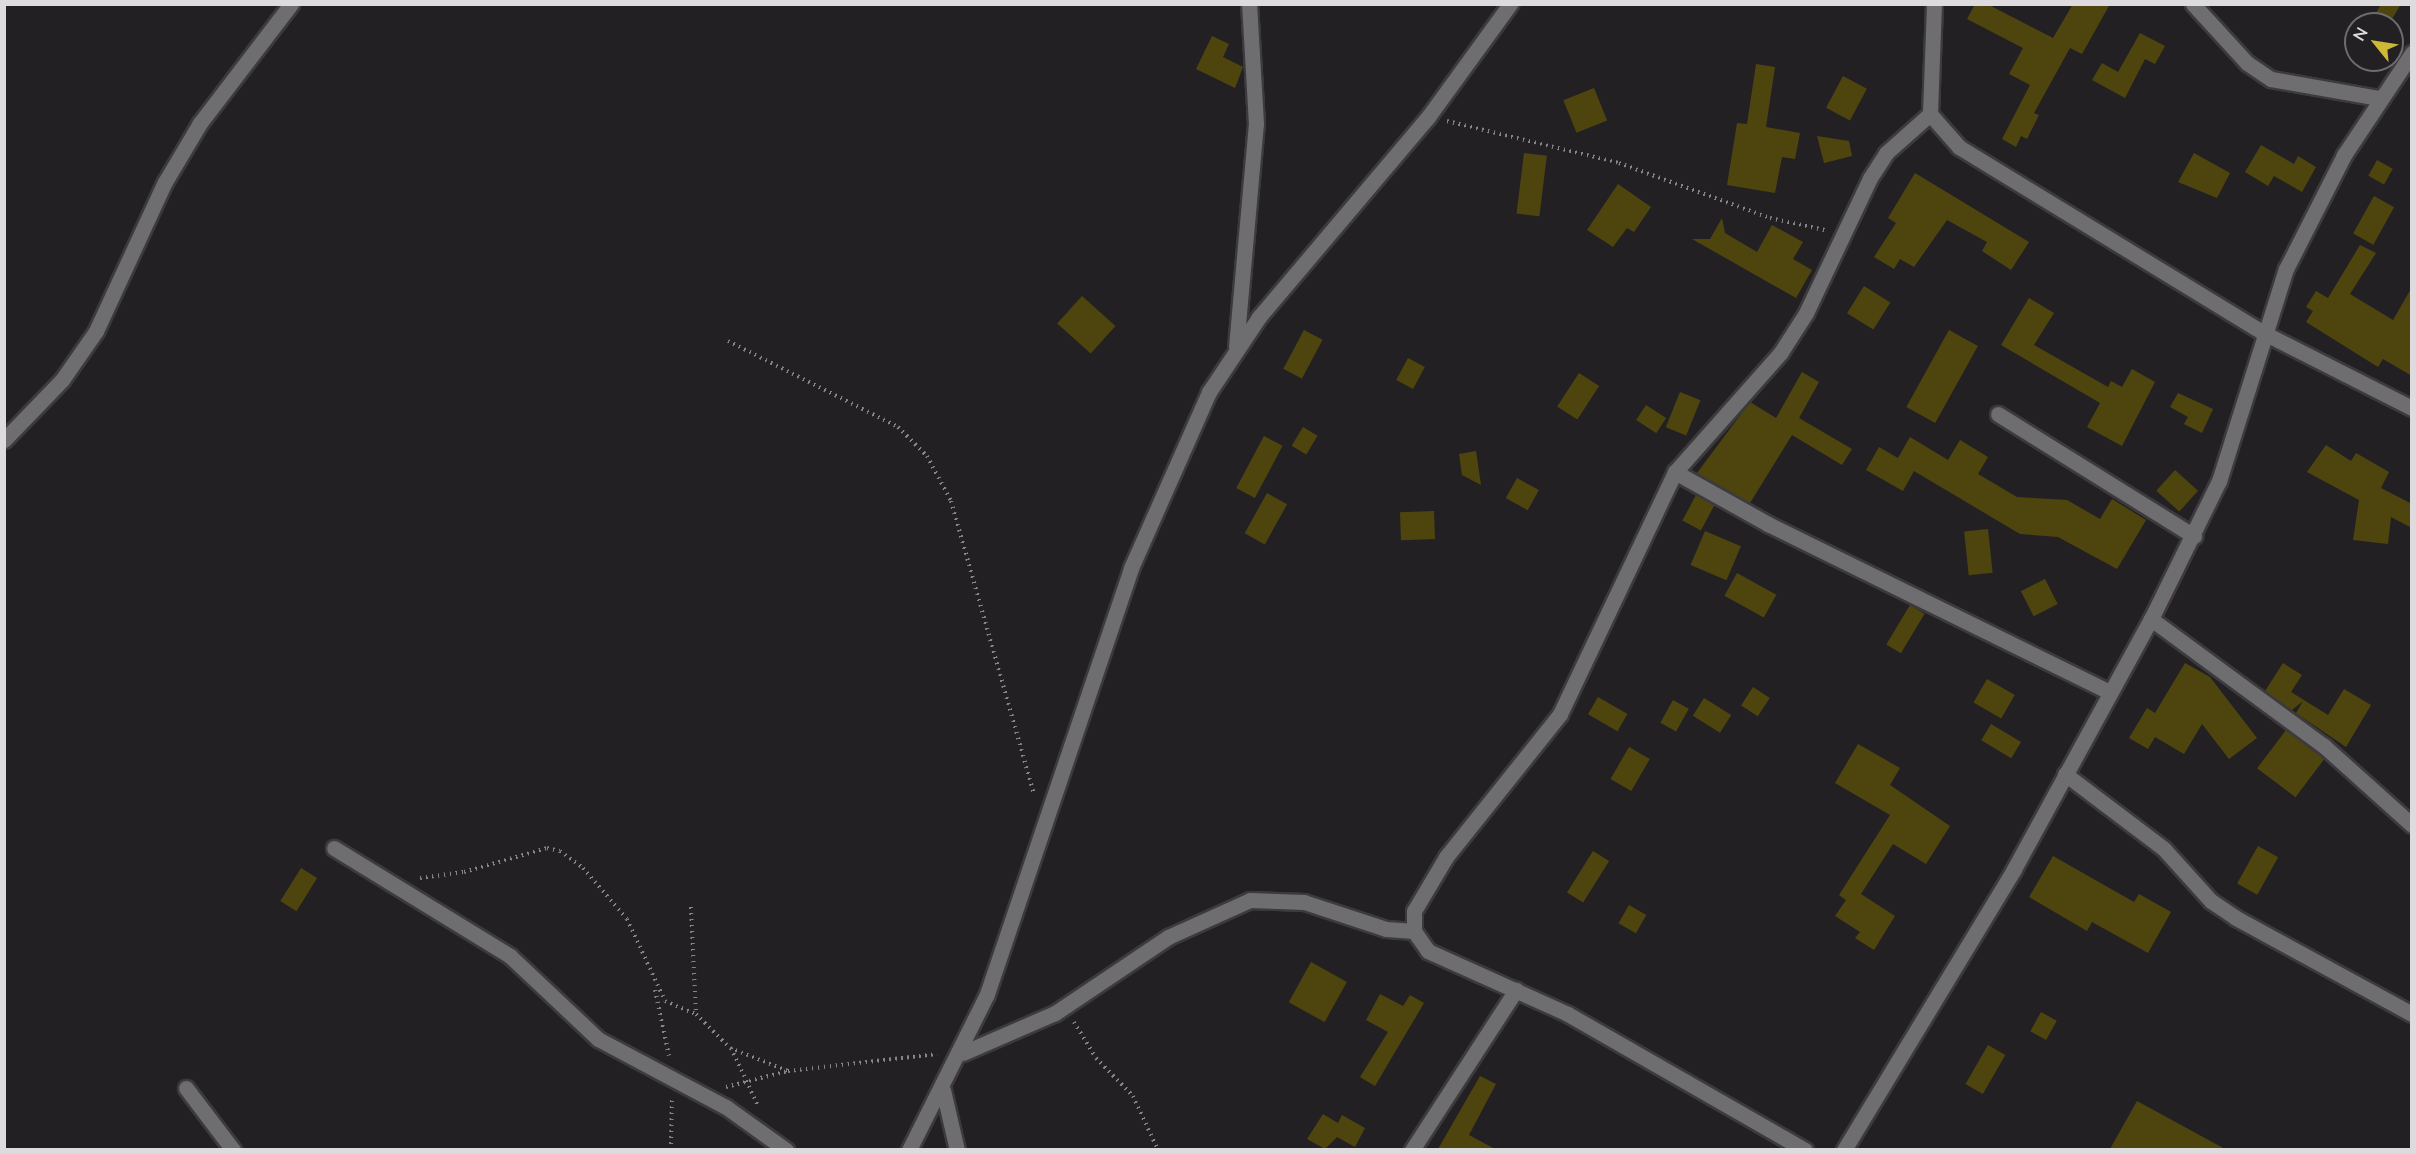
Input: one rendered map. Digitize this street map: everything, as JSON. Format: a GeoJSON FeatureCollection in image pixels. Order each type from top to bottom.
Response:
{"type":"FeatureCollection","features":[{"type":"Feature","properties":{"kind":"street"},"geometry":{"type":"LineString","coordinates":[[4,440],[62,380],[96,331],[165,182],[201,123],[291,4]]}},
{"type":"Feature","properties":{"kind":"street"},"geometry":{"type":"LineString","coordinates":[[1235,350],[1256,124],[1249,4]]}},
{"type":"Feature","properties":{"kind":"street"},"geometry":{"type":"LineString","coordinates":[[909,1149],[963,1053],[1131,568],[1185,441],[1235,350],[1428,117],[1510,4]]}},
{"type":"Feature","properties":{"kind":"street"},"geometry":{"type":"LineString","coordinates":[[1934,4],[1930,114],[1959,147],[1999,176],[2262,332],[2412,408]]}},
{"type":"Feature","properties":{"kind":"street"},"geometry":{"type":"LineString","coordinates":[[2193,4],[2247,63],[2271,79],[2379,98]]}},
{"type":"Feature","properties":{"kind":"street"},"geometry":{"type":"LineString","coordinates":[[1844,1149],[2014,869],[2151,619],[2194,536],[2241,417],[2262,332],[2313,212],[2379,98],[2412,53]]}},
{"type":"Feature","properties":{"kind":"street"},"geometry":{"type":"LineString","coordinates":[[1805,1149],[1640,1054],[1516,990],[1454,967],[1428,951],[1414,931],[1421,893],[1565,705],[1675,472],[1781,352],[1806,314],[1843,232],[1886,153],[1930,114]]}},
{"type":"Feature","properties":{"kind":"street"},"geometry":{"type":"LineString","coordinates":[[1998,414],[2194,536]]}},
{"type":"Feature","properties":{"kind":"street"},"geometry":{"type":"LineString","coordinates":[[1675,472],[1768,524],[2110,692]]}},
{"type":"Feature","properties":{"kind":"street"},"geometry":{"type":"LineString","coordinates":[[2151,619],[2324,746],[2412,825]]}},
{"type":"Feature","properties":{"kind":"street"},"geometry":{"type":"LineString","coordinates":[[2065,774],[2164,849],[2211,901],[2236,918],[2412,1014]]}},
{"type":"Feature","properties":{"kind":"street"},"geometry":{"type":"LineString","coordinates":[[334,848],[478,934],[510,956],[598,1039],[672,1081],[702,1095],[786,1149]]}},
{"type":"Feature","properties":{"kind":"street"},"geometry":{"type":"LineString","coordinates":[[963,1053],[1067,1006],[1168,937],[1251,900],[1304,902],[1386,929],[1414,931]]}},
{"type":"Feature","properties":{"kind":"street"},"geometry":{"type":"LineString","coordinates":[[1412,1149],[1516,990]]}},
{"type":"Feature","properties":{"kind":"street"},"geometry":{"type":"LineString","coordinates":[[186,1089],[233,1149]]}},
{"type":"Feature","properties":{"kind":"street"},"geometry":{"type":"LineString","coordinates":[[944,1090],[957,1149]]}},
{"type":"Feature","properties":{"kind":"path"},"geometry":{"type":"LineString","coordinates":[[1428,117],[1577,151],[1770,218],[1843,232]]}},
{"type":"Feature","properties":{"kind":"path"},"geometry":{"type":"LineString","coordinates":[[728,341],[898,427],[927,456],[951,501],[1044,824]]}},
{"type":"Feature","properties":{"kind":"path"},"geometry":{"type":"LineString","coordinates":[[416,878],[464,873],[547,848],[560,851],[583,868],[627,919],[655,989],[672,1081],[671,1149]]}},
{"type":"Feature","properties":{"kind":"path"},"geometry":{"type":"LineString","coordinates":[[691,907],[696,1014]]}},
{"type":"Feature","properties":{"kind":"path"},"geometry":{"type":"LineString","coordinates":[[655,989],[665,1001],[696,1014],[730,1047],[747,1080]]}},
{"type":"Feature","properties":{"kind":"path"},"geometry":{"type":"LineString","coordinates":[[1067,1006],[1086,1044],[1133,1096],[1158,1149]]}},
{"type":"Feature","properties":{"kind":"path"},"geometry":{"type":"LineString","coordinates":[[730,1047],[788,1071]]}},
{"type":"Feature","properties":{"kind":"path"},"geometry":{"type":"LineString","coordinates":[[702,1095],[747,1080],[788,1071],[963,1053]]}},
{"type":"Feature","properties":{"kind":"building"},"geometry":{"type":"Polygon","coordinates":[[[1975,4],[1987,4],[2053,38],[2073,4],[2110,4],[2082,54],[2070,48],[2034,113],[2039,115],[2027,139],[2021,136],[2016,147],[2002,139],[2030,85],[2009,74],[2023,48],[1967,19],[1975,4]]]}},
{"type":"Feature","properties":{"kind":"building"},"geometry":{"type":"Polygon","coordinates":[[[2381,4],[2401,4],[2396,12],[2377,12],[2381,4]]]}},
{"type":"Feature","properties":{"kind":"building"},"geometry":{"type":"Polygon","coordinates":[[[2140,33],[2165,46],[2155,64],[2145,59],[2125,98],[2092,80],[2102,63],[2118,72],[2140,33]]]}},
{"type":"Feature","properties":{"kind":"building"},"geometry":{"type":"Polygon","coordinates":[[[1212,36],[1229,44],[1223,57],[1243,67],[1235,88],[1196,69],[1212,36]]]}},
{"type":"Feature","properties":{"kind":"building"},"geometry":{"type":"Polygon","coordinates":[[[1756,64],[1775,67],[1766,127],[1800,133],[1795,159],[1782,157],[1775,193],[1727,185],[1737,123],[1747,124],[1756,64]]]}},
{"type":"Feature","properties":{"kind":"building"},"geometry":{"type":"Polygon","coordinates":[[[1843,76],[1867,89],[1850,120],[1826,108],[1843,76]]]}},
{"type":"Feature","properties":{"kind":"building"},"geometry":{"type":"Polygon","coordinates":[[[1594,88],[1607,120],[1577,133],[1563,100],[1594,88]]]}},
{"type":"Feature","properties":{"kind":"building"},"geometry":{"type":"Polygon","coordinates":[[[1817,136],[1849,141],[1852,156],[1824,163],[1817,136]]]}},
{"type":"Feature","properties":{"kind":"building"},"geometry":{"type":"Polygon","coordinates":[[[2261,145],[2294,164],[2298,156],[2316,167],[2302,192],[2274,176],[2268,186],[2245,172],[2261,145]]]}},
{"type":"Feature","properties":{"kind":"building"},"geometry":{"type":"Polygon","coordinates":[[[1524,153],[1547,156],[1539,216],[1517,214],[1524,153]]]}},
{"type":"Feature","properties":{"kind":"building"},"geometry":{"type":"Polygon","coordinates":[[[2194,153],[2230,173],[2217,198],[2178,182],[2194,153]]]}},
{"type":"Feature","properties":{"kind":"building"},"geometry":{"type":"Polygon","coordinates":[[[2377,160],[2393,169],[2384,184],[2368,176],[2377,160]]]}},
{"type":"Feature","properties":{"kind":"building"},"geometry":{"type":"Polygon","coordinates":[[[1915,173],[2029,242],[2011,270],[1982,251],[1987,242],[1947,220],[1914,267],[1900,259],[1894,269],[1874,257],[1896,223],[1888,218],[1915,173]]]}},
{"type":"Feature","properties":{"kind":"building"},"geometry":{"type":"Polygon","coordinates":[[[1618,184],[1651,207],[1634,232],[1627,228],[1613,247],[1587,230],[1618,184]]]}},
{"type":"Feature","properties":{"kind":"building"},"geometry":{"type":"Polygon","coordinates":[[[2374,196],[2394,207],[2373,245],[2353,234],[2374,196]]]}},
{"type":"Feature","properties":{"kind":"building"},"geometry":{"type":"Polygon","coordinates":[[[1722,218],[1725,233],[1757,252],[1772,225],[1803,242],[1793,259],[1812,270],[1796,298],[1692,239],[1710,239],[1722,218]]]}},
{"type":"Feature","properties":{"kind":"building"},"geometry":{"type":"Polygon","coordinates":[[[2360,245],[2376,253],[2350,294],[2393,320],[2412,287],[2412,376],[2383,359],[2378,367],[2306,322],[2313,311],[2306,307],[2316,291],[2328,298],[2360,245]]]}},
{"type":"Feature","properties":{"kind":"building"},"geometry":{"type":"Polygon","coordinates":[[[1864,286],[1890,302],[1873,330],[1847,313],[1864,286]]]}},
{"type":"Feature","properties":{"kind":"building"},"geometry":{"type":"Polygon","coordinates":[[[1082,296],[1115,326],[1091,354],[1057,323],[1082,296]]]}},
{"type":"Feature","properties":{"kind":"building"},"geometry":{"type":"Polygon","coordinates":[[[2029,298],[2054,313],[2034,345],[2108,387],[2111,381],[2122,387],[2132,369],[2155,382],[2122,446],[2087,427],[2100,403],[2001,345],[2029,298]]]}},
{"type":"Feature","properties":{"kind":"building"},"geometry":{"type":"Polygon","coordinates":[[[1304,330],[1323,340],[1302,379],[1283,369],[1304,330]]]}},
{"type":"Feature","properties":{"kind":"building"},"geometry":{"type":"Polygon","coordinates":[[[1949,330],[1978,346],[1935,423],[1906,407],[1949,330]]]}},
{"type":"Feature","properties":{"kind":"building"},"geometry":{"type":"Polygon","coordinates":[[[1408,358],[1425,367],[1413,389],[1396,380],[1408,358]]]}},
{"type":"Feature","properties":{"kind":"building"},"geometry":{"type":"Polygon","coordinates":[[[1802,372],[1819,382],[1799,418],[1852,449],[1842,465],[1792,435],[1750,503],[1697,473],[1750,402],[1776,418],[1802,372]]]}},
{"type":"Feature","properties":{"kind":"building"},"geometry":{"type":"Polygon","coordinates":[[[1579,373],[1599,386],[1577,420],[1557,407],[1579,373]]]}},
{"type":"Feature","properties":{"kind":"building"},"geometry":{"type":"Polygon","coordinates":[[[1680,392],[1700,400],[1686,435],[1666,427],[1680,392]]]}},
{"type":"Feature","properties":{"kind":"building"},"geometry":{"type":"Polygon","coordinates":[[[2178,393],[2213,409],[2202,433],[2184,424],[2188,417],[2170,407],[2178,393]]]}},
{"type":"Feature","properties":{"kind":"building"},"geometry":{"type":"Polygon","coordinates":[[[1646,405],[1666,418],[1656,433],[1636,420],[1646,405]]]}},
{"type":"Feature","properties":{"kind":"building"},"geometry":{"type":"Polygon","coordinates":[[[1303,427],[1318,436],[1306,455],[1292,446],[1303,427]]]}},
{"type":"Feature","properties":{"kind":"building"},"geometry":{"type":"Polygon","coordinates":[[[1264,436],[1283,446],[1255,498],[1236,488],[1264,436]]]}},
{"type":"Feature","properties":{"kind":"building"},"geometry":{"type":"Polygon","coordinates":[[[1910,437],[1948,460],[1960,440],[1988,457],[1978,474],[2017,497],[2067,500],[2100,519],[2112,499],[2146,520],[2117,569],[2058,537],[2020,534],[1914,471],[1903,491],[1866,470],[1879,447],[1898,458],[1910,437]]]}},
{"type":"Feature","properties":{"kind":"building"},"geometry":{"type":"Polygon","coordinates":[[[2326,445],[2351,461],[2356,453],[2389,472],[2381,488],[2412,504],[2412,528],[2391,517],[2388,544],[2353,540],[2359,500],[2307,472],[2326,445]]]}},
{"type":"Feature","properties":{"kind":"building"},"geometry":{"type":"Polygon","coordinates":[[[1476,451],[1481,485],[1462,475],[1459,454],[1476,451]]]}},
{"type":"Feature","properties":{"kind":"building"},"geometry":{"type":"Polygon","coordinates":[[[2175,470],[2198,491],[2179,512],[2156,491],[2175,470]]]}},
{"type":"Feature","properties":{"kind":"building"},"geometry":{"type":"Polygon","coordinates":[[[1517,478],[1539,490],[1528,510],[1506,498],[1517,478]]]}},
{"type":"Feature","properties":{"kind":"building"},"geometry":{"type":"Polygon","coordinates":[[[1267,493],[1287,504],[1265,544],[1245,533],[1267,493]]]}},
{"type":"Feature","properties":{"kind":"building"},"geometry":{"type":"Polygon","coordinates":[[[1696,495],[1715,505],[1701,530],[1682,521],[1696,495]]]}},
{"type":"Feature","properties":{"kind":"building"},"geometry":{"type":"Polygon","coordinates":[[[1434,511],[1435,539],[1401,540],[1400,512],[1434,511]]]}},
{"type":"Feature","properties":{"kind":"building"},"geometry":{"type":"Polygon","coordinates":[[[1988,529],[1993,573],[1969,575],[1964,532],[1988,529]]]}},
{"type":"Feature","properties":{"kind":"building"},"geometry":{"type":"Polygon","coordinates":[[[1705,531],[1741,546],[1726,580],[1691,565],[1705,531]]]}},
{"type":"Feature","properties":{"kind":"building"},"geometry":{"type":"Polygon","coordinates":[[[1737,573],[1776,595],[1764,618],[1724,596],[1737,573]]]}},
{"type":"Feature","properties":{"kind":"building"},"geometry":{"type":"Polygon","coordinates":[[[2045,579],[2058,604],[2034,616],[2021,591],[2045,579]]]}},
{"type":"Feature","properties":{"kind":"building"},"geometry":{"type":"Polygon","coordinates":[[[1910,605],[1925,614],[1901,653],[1886,644],[1910,605]]]}},
{"type":"Feature","properties":{"kind":"building"},"geometry":{"type":"Polygon","coordinates":[[[2185,663],[2210,677],[2257,738],[2229,759],[2202,724],[2184,754],[2155,737],[2148,749],[2129,738],[2147,708],[2155,713],[2185,663]]]}},
{"type":"Feature","properties":{"kind":"building"},"geometry":{"type":"Polygon","coordinates":[[[2283,663],[2302,675],[2291,692],[2328,715],[2344,689],[2371,705],[2346,747],[2296,713],[2303,701],[2292,710],[2265,691],[2283,663]]]}},
{"type":"Feature","properties":{"kind":"building"},"geometry":{"type":"Polygon","coordinates":[[[1987,679],[2015,695],[2001,718],[1974,702],[1987,679]]]}},
{"type":"Feature","properties":{"kind":"building"},"geometry":{"type":"Polygon","coordinates":[[[1753,687],[1770,698],[1758,716],[1741,705],[1753,687]]]}},
{"type":"Feature","properties":{"kind":"building"},"geometry":{"type":"Polygon","coordinates":[[[1598,697],[1627,714],[1617,731],[1588,714],[1598,697]]]}},
{"type":"Feature","properties":{"kind":"building"},"geometry":{"type":"Polygon","coordinates":[[[1704,698],[1731,715],[1720,733],[1693,716],[1704,698]]]}},
{"type":"Feature","properties":{"kind":"building"},"geometry":{"type":"Polygon","coordinates":[[[1673,700],[1689,709],[1676,731],[1660,723],[1673,700]]]}},
{"type":"Feature","properties":{"kind":"building"},"geometry":{"type":"Polygon","coordinates":[[[1991,724],[2021,742],[2011,758],[1981,740],[1991,724]]]}},
{"type":"Feature","properties":{"kind":"building"},"geometry":{"type":"Polygon","coordinates":[[[2286,730],[2324,759],[2295,797],[2257,768],[2286,730]]]}},
{"type":"Feature","properties":{"kind":"building"},"geometry":{"type":"Polygon","coordinates":[[[1858,744],[1900,768],[1890,785],[1950,826],[1926,864],[1893,844],[1861,894],[1895,916],[1874,950],[1855,938],[1860,932],[1835,916],[1846,900],[1839,895],[1890,815],[1835,783],[1858,744]]]}},
{"type":"Feature","properties":{"kind":"building"},"geometry":{"type":"Polygon","coordinates":[[[1629,747],[1650,759],[1631,791],[1610,779],[1629,747]]]}},
{"type":"Feature","properties":{"kind":"building"},"geometry":{"type":"Polygon","coordinates":[[[2258,846],[2278,857],[2257,895],[2237,884],[2258,846]]]}},
{"type":"Feature","properties":{"kind":"building"},"geometry":{"type":"Polygon","coordinates":[[[1593,851],[1609,861],[1583,903],[1567,893],[1593,851]]]}},
{"type":"Feature","properties":{"kind":"building"},"geometry":{"type":"Polygon","coordinates":[[[2053,856],[2134,902],[2139,894],[2171,912],[2148,953],[2092,922],[2087,931],[2029,897],[2053,856]]]}},
{"type":"Feature","properties":{"kind":"building"},"geometry":{"type":"Polygon","coordinates":[[[301,868],[317,878],[296,911],[280,901],[301,868]]]}},
{"type":"Feature","properties":{"kind":"building"},"geometry":{"type":"Polygon","coordinates":[[[1629,905],[1646,915],[1636,933],[1618,923],[1629,905]]]}},
{"type":"Feature","properties":{"kind":"building"},"geometry":{"type":"Polygon","coordinates":[[[1311,962],[1347,982],[1325,1022],[1289,1002],[1311,962]]]}},
{"type":"Feature","properties":{"kind":"building"},"geometry":{"type":"Polygon","coordinates":[[[1380,994],[1403,1006],[1410,995],[1424,1003],[1375,1086],[1360,1077],[1388,1032],[1366,1020],[1380,994]]]}},
{"type":"Feature","properties":{"kind":"building"},"geometry":{"type":"Polygon","coordinates":[[[2041,1012],[2057,1021],[2046,1040],[2030,1031],[2041,1012]]]}},
{"type":"Feature","properties":{"kind":"building"},"geometry":{"type":"Polygon","coordinates":[[[1988,1045],[2005,1055],[1983,1094],[1966,1084],[1988,1045]]]}},
{"type":"Feature","properties":{"kind":"building"},"geometry":{"type":"Polygon","coordinates":[[[1480,1076],[1496,1084],[1469,1135],[1495,1149],[1438,1149],[1480,1076]]]}},
{"type":"Feature","properties":{"kind":"building"},"geometry":{"type":"Polygon","coordinates":[[[2137,1101],[2225,1149],[2110,1149],[2137,1101]]]}},
{"type":"Feature","properties":{"kind":"building"},"geometry":{"type":"Polygon","coordinates":[[[1323,1114],[1338,1123],[1342,1115],[1365,1128],[1355,1147],[1337,1137],[1325,1149],[1307,1139],[1323,1114]]]}}]}
